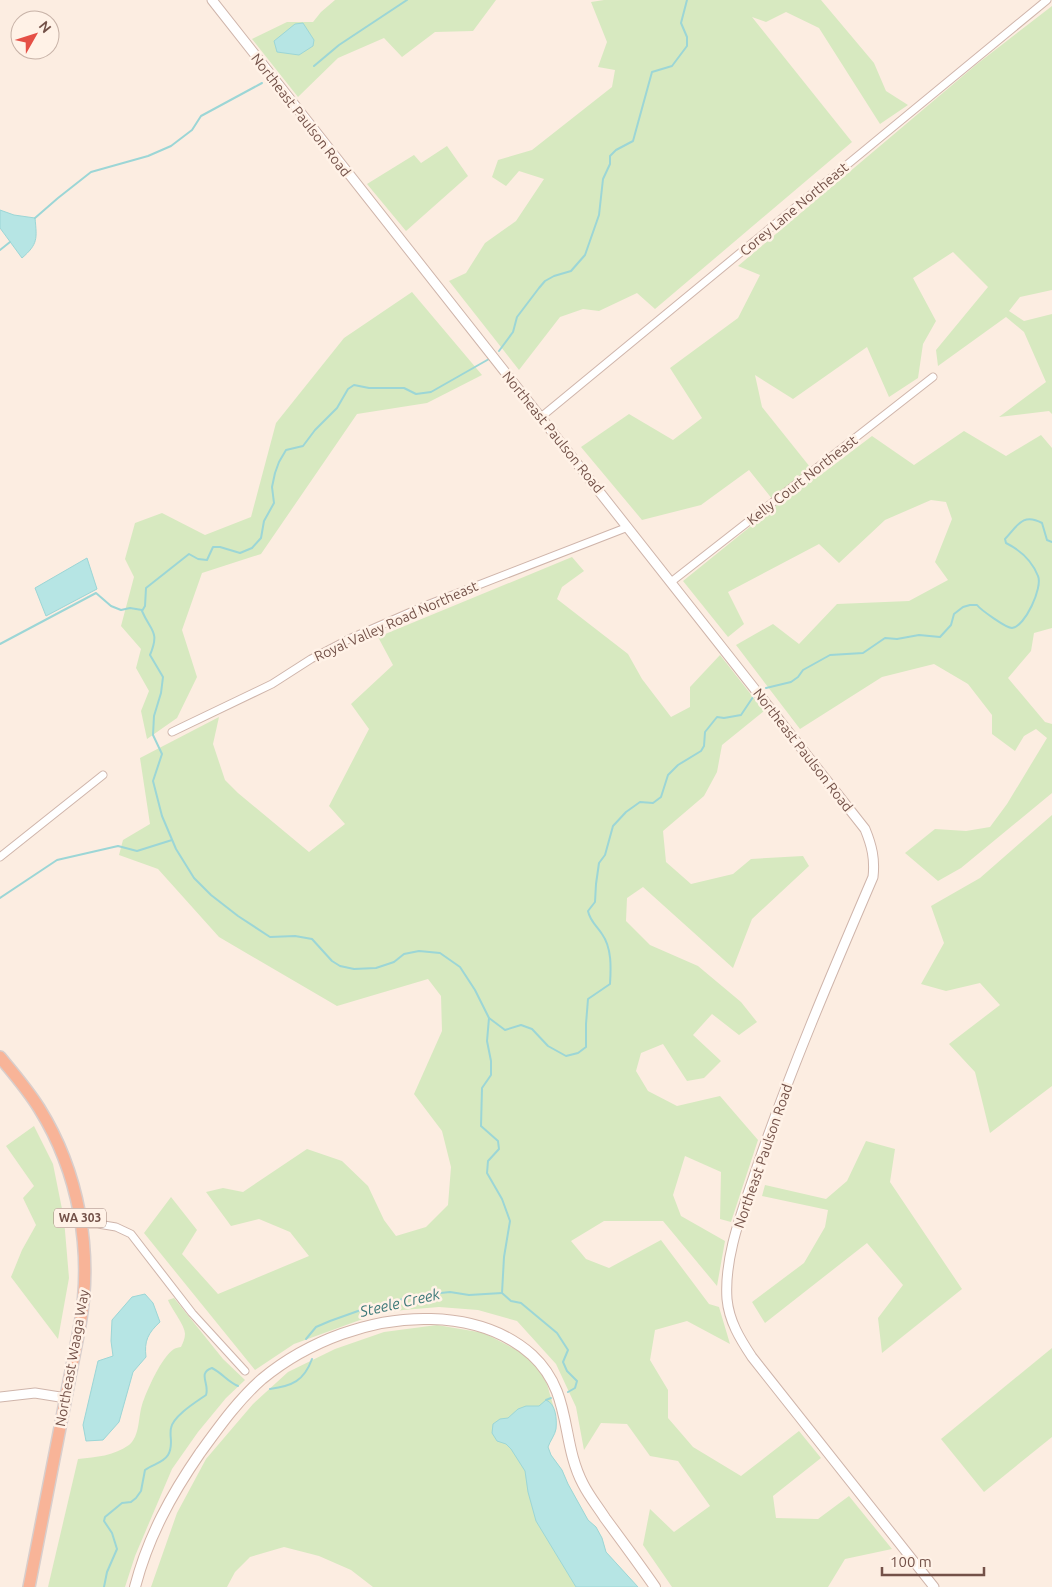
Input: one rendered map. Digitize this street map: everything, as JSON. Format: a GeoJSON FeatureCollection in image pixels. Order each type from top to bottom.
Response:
{"type":"FeatureCollection","features":[{"type":"Feature","properties":{"kind":"highway","name":"Northeast Waaga Way"},"geometry":{"type":"LineString","coordinates":[[0,1057],[41,1110],[56,1140],[75,1191],[82,1224],[85,1260],[85,1293],[29,1587]]}},
{"type":"Feature","properties":{"kind":"main road"},"geometry":{"type":"LineString","coordinates":[[135,1587],[160,1518],[174,1491],[229,1414],[256,1384],[284,1364],[334,1338],[376,1325],[421,1319],[457,1321],[486,1328],[517,1344],[538,1362],[554,1384],[560,1398],[572,1457],[583,1484],[655,1587]]}},
{"type":"Feature","properties":{"kind":"street","name":"Northeast Paulson Road"},"geometry":{"type":"LineString","coordinates":[[212,0],[861,823],[870,842],[874,856],[873,877],[806,1035],[772,1122],[745,1204],[730,1257],[727,1288],[729,1313],[738,1336],[752,1357],[934,1587]]}},
{"type":"Feature","properties":{"kind":"street","name":"Corey Lane Northeast"},"geometry":{"type":"LineString","coordinates":[[541,417],[1047,0]]}},
{"type":"Feature","properties":{"kind":"street","name":"Kelly Court Northeast"},"geometry":{"type":"LineString","coordinates":[[671,582],[933,377]]}},
{"type":"Feature","properties":{"kind":"street","name":"Royal Valley Road Northeast"},"geometry":{"type":"LineString","coordinates":[[172,732],[272,684],[311,659],[349,639],[427,605],[628,527]]}},
{"type":"Feature","properties":{"kind":"street"},"geometry":{"type":"LineString","coordinates":[[0,857],[103,775]]}},
{"type":"Feature","properties":{"kind":"street"},"geometry":{"type":"LineString","coordinates":[[82,1224],[116,1227],[131,1234],[192,1313],[245,1371]]}},
{"type":"Feature","properties":{"kind":"street"},"geometry":{"type":"LineString","coordinates":[[0,1397],[34,1393],[66,1398]]}},
{"type":"Feature","properties":{"kind":"green space"},"geometry":{"type":"Polygon","coordinates":[[[335,0],[496,0],[473,31],[435,32],[402,57],[384,38],[338,58],[298,97],[252,39],[287,22],[313,22],[335,0]]]}},
{"type":"Feature","properties":{"kind":"green space"},"geometry":{"type":"Polygon","coordinates":[[[604,0],[821,0],[874,63],[886,91],[908,105],[880,124],[819,28],[786,12],[766,22],[752,17],[852,142],[655,309],[637,293],[599,311],[583,309],[560,317],[519,370],[449,281],[466,273],[485,243],[516,221],[544,179],[519,171],[506,186],[492,177],[498,160],[532,150],[612,87],[615,70],[598,67],[607,42],[591,2],[604,0]]]}},
{"type":"Feature","properties":{"kind":"green space"},"geometry":{"type":"Polygon","coordinates":[[[1052,6],[1052,290],[1020,297],[1009,311],[1024,321],[1052,314],[1052,414],[1049,411],[999,417],[1046,382],[1024,332],[1006,317],[938,366],[936,350],[988,287],[953,252],[913,278],[936,321],[923,344],[918,378],[889,397],[867,347],[793,399],[755,375],[762,407],[818,477],[872,436],[914,465],[964,431],[1006,456],[1041,435],[1052,448],[1052,628],[1034,633],[1031,651],[1008,678],[1045,722],[1052,724],[1052,793],[961,868],[938,881],[905,853],[935,829],[966,831],[990,827],[1007,804],[1047,738],[1036,729],[1024,736],[1015,751],[992,734],[992,715],[968,684],[934,664],[882,677],[800,729],[736,645],[773,624],[799,644],[837,604],[909,601],[948,580],[935,562],[952,519],[946,502],[931,500],[885,520],[839,563],[819,544],[728,592],[744,624],[728,637],[683,581],[777,505],[749,470],[701,505],[642,520],[581,447],[629,414],[673,440],[702,418],[670,368],[738,318],[760,275],[738,266],[977,64],[1052,6]]]}},
{"type":"Feature","properties":{"kind":"green space"},"geometry":{"type":"Polygon","coordinates":[[[447,146],[468,176],[406,231],[367,184],[414,155],[421,163],[447,146]]]}},
{"type":"Feature","properties":{"kind":"green space"},"geometry":{"type":"Polygon","coordinates":[[[412,292],[482,375],[427,403],[357,414],[261,554],[202,573],[182,630],[197,677],[177,718],[147,739],[141,711],[149,691],[136,668],[141,649],[121,626],[134,577],[125,559],[135,523],[162,513],[205,535],[251,517],[276,423],[344,338],[412,292]]]}},
{"type":"Feature","properties":{"kind":"green space"},"geometry":{"type":"Polygon","coordinates":[[[572,557],[584,571],[562,587],[557,599],[628,654],[642,679],[671,717],[690,707],[690,687],[720,655],[764,711],[722,745],[717,772],[704,796],[663,831],[666,862],[691,884],[733,874],[751,859],[803,856],[809,866],[752,919],[733,968],[643,887],[627,898],[626,921],[650,945],[698,966],[741,1002],[757,1022],[739,1035],[712,1014],[693,1035],[721,1061],[704,1078],[687,1081],[663,1044],[641,1053],[636,1071],[648,1091],[677,1106],[720,1096],[758,1140],[731,1222],[720,1219],[721,1172],[685,1156],[673,1195],[681,1216],[725,1241],[717,1286],[663,1221],[604,1221],[571,1241],[586,1259],[609,1268],[661,1240],[709,1304],[719,1307],[730,1344],[687,1321],[655,1330],[650,1360],[668,1390],[668,1418],[693,1447],[741,1476],[799,1431],[821,1458],[773,1496],[776,1518],[818,1519],[849,1496],[892,1549],[845,1559],[828,1587],[672,1587],[643,1545],[650,1509],[674,1532],[710,1506],[678,1461],[650,1456],[627,1424],[601,1423],[584,1450],[576,1407],[556,1364],[517,1321],[478,1310],[439,1307],[403,1310],[371,1316],[294,1344],[255,1370],[144,1233],[171,1197],[197,1230],[182,1254],[218,1294],[309,1256],[290,1232],[259,1219],[231,1226],[206,1192],[223,1188],[243,1192],[307,1149],[342,1161],[368,1186],[384,1220],[396,1236],[426,1227],[448,1205],[451,1167],[442,1131],[414,1094],[442,1031],[441,996],[428,979],[337,1006],[219,937],[158,869],[119,855],[123,840],[150,824],[140,758],[219,717],[213,744],[225,780],[309,852],[345,824],[329,806],[369,729],[351,704],[393,665],[378,637],[572,557]]]}},
{"type":"Feature","properties":{"kind":"green space"},"geometry":{"type":"Polygon","coordinates":[[[1052,815],[1052,1086],[990,1133],[975,1072],[949,1044],[1000,1005],[980,983],[946,991],[921,984],[944,943],[931,906],[980,878],[1052,815]]]}},
{"type":"Feature","properties":{"kind":"green space"},"geometry":{"type":"Polygon","coordinates":[[[34,1126],[53,1164],[64,1219],[69,1278],[58,1339],[11,1277],[22,1250],[36,1225],[23,1198],[34,1186],[6,1146],[34,1126]]]}},
{"type":"Feature","properties":{"kind":"green space"},"geometry":{"type":"Polygon","coordinates":[[[866,1141],[895,1149],[890,1182],[962,1289],[882,1353],[878,1318],[903,1285],[867,1243],[765,1323],[752,1302],[804,1263],[825,1227],[828,1210],[762,1196],[765,1185],[826,1199],[847,1181],[866,1141]]]}},
{"type":"Feature","properties":{"kind":"green space"},"geometry":{"type":"Polygon","coordinates":[[[174,1298],[223,1359],[245,1380],[226,1398],[198,1432],[172,1469],[135,1556],[125,1587],[48,1587],[78,1459],[111,1454],[123,1449],[133,1441],[137,1432],[142,1405],[155,1375],[169,1353],[181,1347],[185,1336],[184,1330],[168,1300],[174,1298]]]}},
{"type":"Feature","properties":{"kind":"green space"},"geometry":{"type":"Polygon","coordinates":[[[437,1325],[484,1333],[528,1356],[547,1384],[555,1412],[556,1430],[548,1447],[551,1455],[562,1470],[588,1520],[596,1527],[606,1552],[638,1587],[373,1587],[351,1570],[319,1556],[284,1547],[250,1557],[235,1572],[227,1587],[151,1587],[177,1513],[206,1459],[253,1404],[288,1372],[335,1349],[384,1332],[437,1325]]]}},
{"type":"Feature","properties":{"kind":"green space"},"geometry":{"type":"Polygon","coordinates":[[[1052,1348],[1052,1437],[984,1492],[941,1439],[1052,1348]]]}},
{"type":"Feature","properties":{"kind":"water"},"geometry":{"type":"Polygon","coordinates":[[[303,23],[314,40],[313,46],[299,55],[277,52],[274,41],[295,24],[303,23]]]}},
{"type":"Feature","properties":{"kind":"water"},"geometry":{"type":"Polygon","coordinates":[[[0,210],[14,215],[35,218],[34,245],[22,258],[0,228],[0,210]]]}},
{"type":"Feature","properties":{"kind":"water"},"geometry":{"type":"Polygon","coordinates":[[[87,558],[97,589],[46,616],[35,588],[87,558]]]}},
{"type":"Feature","properties":{"kind":"water"},"geometry":{"type":"Polygon","coordinates":[[[145,1294],[153,1303],[160,1322],[152,1330],[148,1338],[146,1357],[133,1372],[119,1422],[103,1440],[86,1441],[83,1425],[98,1361],[113,1356],[111,1341],[112,1320],[132,1297],[145,1294]]]}},
{"type":"Feature","properties":{"kind":"water"},"geometry":{"type":"Polygon","coordinates":[[[546,1400],[554,1408],[556,1416],[555,1431],[548,1447],[551,1455],[562,1470],[588,1520],[596,1527],[606,1552],[638,1587],[576,1587],[536,1521],[528,1492],[525,1471],[511,1449],[506,1444],[497,1441],[492,1433],[493,1424],[500,1419],[508,1418],[518,1409],[526,1406],[539,1406],[546,1400]]]}},
{"type":"Feature","properties":{"kind":"waterway"},"geometry":{"type":"LineString","coordinates":[[314,66],[339,45],[407,0]]}},
{"type":"Feature","properties":{"kind":"waterway"},"geometry":{"type":"LineString","coordinates":[[499,351],[513,332],[517,317],[545,281],[571,271],[585,255],[599,215],[603,179],[610,164],[610,156],[616,150],[633,141],[652,72],[672,66],[687,46],[687,37],[681,23],[687,0]]}},
{"type":"Feature","properties":{"kind":"waterway"},"geometry":{"type":"LineString","coordinates":[[35,218],[91,172],[148,156],[171,146],[192,130],[201,116],[262,83]]}},
{"type":"Feature","properties":{"kind":"waterway"},"geometry":{"type":"LineString","coordinates":[[0,250],[10,242]]}},
{"type":"Feature","properties":{"kind":"waterway"},"geometry":{"type":"LineString","coordinates":[[489,359],[431,392],[416,394],[404,388],[369,388],[354,385],[348,389],[337,408],[315,430],[303,446],[286,450],[275,473],[272,487],[274,503],[264,521],[261,538],[252,548],[240,553],[220,547],[213,547],[207,560],[198,559],[189,554],[146,588],[145,606],[142,611],[154,636],[150,655],[163,677],[161,693],[154,716],[153,735],[162,754],[153,781],[162,816],[176,849],[194,878],[211,895],[238,916],[270,937],[295,936],[312,939],[332,961],[340,966],[354,969],[376,968],[394,962],[404,954],[419,951],[440,953],[460,967],[475,990],[489,1018],[487,1041],[491,1061],[491,1075],[482,1088],[481,1126],[498,1141],[499,1149],[488,1161],[487,1173],[502,1199],[510,1221],[504,1257],[502,1293]]}},
{"type":"Feature","properties":{"kind":"waterway"},"geometry":{"type":"LineString","coordinates":[[766,688],[791,682],[803,670],[830,655],[863,653],[885,638],[897,639],[919,635],[940,637],[951,625],[954,614],[963,607],[970,605],[977,605],[983,611],[1009,627],[1017,626],[1032,606],[1039,581],[1029,561],[1006,543],[1005,539],[1021,522],[1029,519],[1042,523],[1047,540],[1052,542]]}},
{"type":"Feature","properties":{"kind":"waterway"},"geometry":{"type":"LineString","coordinates":[[0,644],[96,593],[111,606],[121,610],[130,608],[142,610]]}},
{"type":"Feature","properties":{"kind":"waterway"},"geometry":{"type":"LineString","coordinates":[[489,1018],[505,1030],[521,1025],[532,1029],[548,1046],[566,1056],[578,1053],[586,1047],[588,999],[610,984],[611,965],[608,945],[588,911],[595,902],[599,863],[605,855],[613,826],[626,812],[640,802],[653,803],[661,797],[668,775],[678,765],[701,751],[704,746],[705,732],[717,717],[724,718],[741,715],[753,697]]}},
{"type":"Feature","properties":{"kind":"waterway"},"geometry":{"type":"LineString","coordinates":[[0,898],[57,860],[118,846],[137,851],[172,840]]}},
{"type":"Feature","properties":{"kind":"waterway","name":"Steele Creek"},"geometry":{"type":"LineString","coordinates":[[306,1339],[316,1327],[372,1306],[422,1295],[450,1292],[469,1295],[502,1293]]}},
{"type":"Feature","properties":{"kind":"waterway"},"geometry":{"type":"LineString","coordinates":[[502,1293],[511,1301],[521,1303],[557,1333],[568,1350],[563,1362],[567,1371],[577,1381],[575,1388],[568,1392]]}},
{"type":"Feature","properties":{"kind":"waterway","name":"Steele Creek"},"geometry":{"type":"LineString","coordinates":[[270,1389],[285,1386],[296,1381],[305,1373],[312,1359]]}},
{"type":"Feature","properties":{"kind":"waterway","name":"Steele Creek"},"geometry":{"type":"LineString","coordinates":[[104,1587],[107,1572],[117,1549],[112,1533],[104,1521],[105,1517],[122,1503],[131,1502],[136,1498],[141,1491],[145,1470],[168,1455],[171,1448],[171,1428],[173,1423],[186,1410],[206,1395],[205,1373],[208,1370],[212,1368],[238,1386]]}},
{"type":"Feature","properties":{"kind":"waterway"},"geometry":{"type":"LineString","coordinates":[[546,1400],[551,1398]]}}]}
